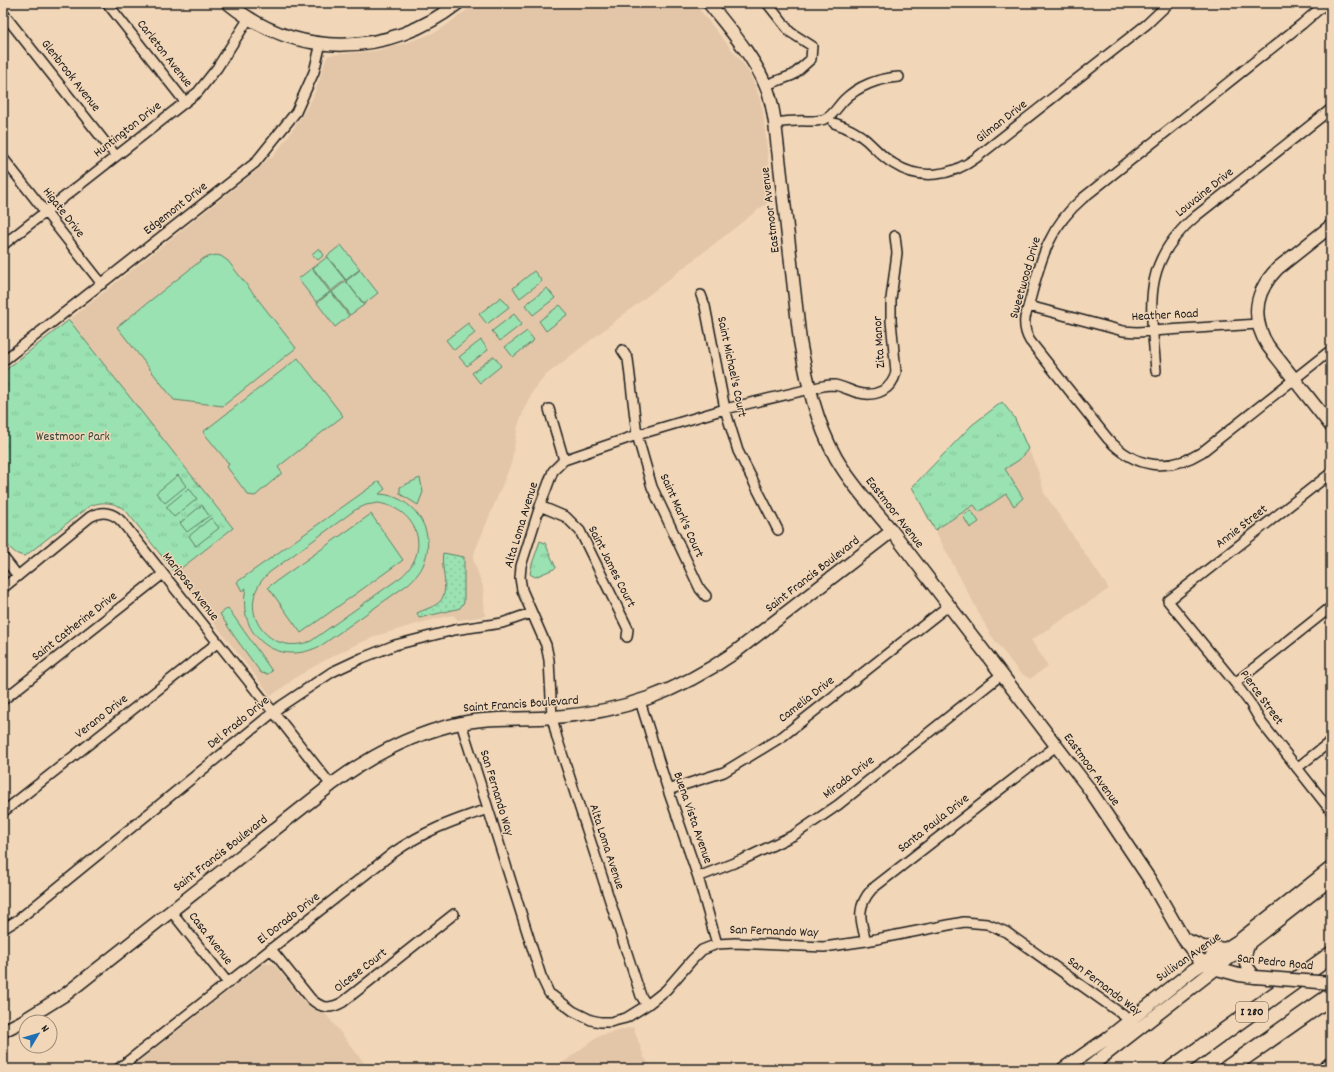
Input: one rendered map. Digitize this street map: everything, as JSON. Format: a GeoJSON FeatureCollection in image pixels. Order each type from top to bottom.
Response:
{"type":"FeatureCollection","features":[{"type":"Feature","properties":{"kind":"highway","name":"I 280"},"geometry":{"type":"LineString","coordinates":[[1172,1069],[1331,955]]}},
{"type":"Feature","properties":{"kind":"highway","name":"I 280"},"geometry":{"type":"LineString","coordinates":[[1228,1069],[1331,996]]}},
{"type":"Feature","properties":{"kind":"highway"},"geometry":{"type":"LineString","coordinates":[[1233,1069],[1257,1049]]}},
{"type":"Feature","properties":{"kind":"street","name":"Carleton Avenue"},"geometry":{"type":"LineString","coordinates":[[107,3],[185,102]]}},
{"type":"Feature","properties":{"kind":"street"},"geometry":{"type":"LineString","coordinates":[[228,3],[249,18],[283,34],[321,43],[340,45],[375,42],[391,38],[424,25],[454,4]]}},
{"type":"Feature","properties":{"kind":"street","name":"Eastmoor Avenue"},"geometry":{"type":"LineString","coordinates":[[709,3],[752,58],[766,85],[775,123],[800,341],[809,388],[817,415],[826,438],[837,459],[860,492],[892,531],[1090,790],[1158,894],[1183,938],[1197,957],[1204,963],[1216,969]]}},
{"type":"Feature","properties":{"kind":"street"},"geometry":{"type":"LineString","coordinates":[[766,85],[793,75],[811,59],[812,46],[790,32],[767,3]]}},
{"type":"Feature","properties":{"kind":"street","name":"Gilman Drive"},"geometry":{"type":"LineString","coordinates":[[775,123],[796,120],[831,120],[857,133],[888,160],[900,168],[919,174],[930,175],[943,174],[957,170],[967,166],[1147,24],[1169,3]]}},
{"type":"Feature","properties":{"kind":"street","name":"Sweetwood Drive"},"geometry":{"type":"LineString","coordinates":[[1326,3],[1296,29],[1066,213],[1054,231],[1043,254],[1025,326],[1026,334],[1030,341],[1108,439],[1124,454],[1134,459],[1144,463],[1164,465],[1174,464],[1194,457],[1331,350]]}},
{"type":"Feature","properties":{"kind":"street","name":"Glenbrook Avenue"},"geometry":{"type":"LineString","coordinates":[[3,12],[116,156]]}},
{"type":"Feature","properties":{"kind":"street","name":"Huntington Drive"},"geometry":{"type":"LineString","coordinates":[[3,245],[198,92],[208,80],[249,18]]}},
{"type":"Feature","properties":{"kind":"street","name":"Edgemont Drive"},"geometry":{"type":"LineString","coordinates":[[3,361],[255,163],[296,112],[314,72],[321,43]]}},
{"type":"Feature","properties":{"kind":"street"},"geometry":{"type":"LineString","coordinates":[[831,120],[846,98],[859,88],[881,80],[899,77]]}},
{"type":"Feature","properties":{"kind":"street","name":"Louvaine Drive"},"geometry":{"type":"LineString","coordinates":[[1156,371],[1152,307],[1154,277],[1158,265],[1170,242],[1196,216],[1331,109]]}},
{"type":"Feature","properties":{"kind":"street","name":"Higate Drive"},"geometry":{"type":"LineString","coordinates":[[3,158],[102,284]]}},
{"type":"Feature","properties":{"kind":"street"},"geometry":{"type":"LineString","coordinates":[[1331,226],[1278,268],[1266,281],[1259,296],[1257,306],[1258,324],[1268,346],[1331,426]]}},
{"type":"Feature","properties":{"kind":"street","name":"Zita Manor"},"geometry":{"type":"LineString","coordinates":[[809,388],[830,385],[844,387],[860,393],[868,394],[876,393],[887,388],[894,378],[896,366],[891,321],[892,292],[897,253],[895,236]]}},
{"type":"Feature","properties":{"kind":"street","name":"Saint Michael's Court"},"geometry":{"type":"LineString","coordinates":[[701,295],[705,306],[725,409],[738,451],[778,530]]}},
{"type":"Feature","properties":{"kind":"street","name":"Heather Road"},"geometry":{"type":"LineString","coordinates":[[1029,306],[1110,328],[1137,332],[1258,324]]}},
{"type":"Feature","properties":{"kind":"street","name":"Saint Mark's Court"},"geometry":{"type":"LineString","coordinates":[[622,350],[628,359],[637,435],[652,487],[700,589],[706,596]]}},
{"type":"Feature","properties":{"kind":"street"},"geometry":{"type":"LineString","coordinates":[[549,409],[564,460],[637,435],[725,409],[809,388]]}},
{"type":"Feature","properties":{"kind":"street","name":"Alta Loma Avenue"},"geometry":{"type":"LineString","coordinates":[[564,460],[553,471],[521,566],[520,578],[522,590],[546,645],[549,660],[552,717],[559,745],[640,996],[647,1005]]}},
{"type":"Feature","properties":{"kind":"street","name":"Annie Street"},"geometry":{"type":"LineString","coordinates":[[1168,601],[1331,473]]}},
{"type":"Feature","properties":{"kind":"street","name":"Saint James Court"},"geometry":{"type":"LineString","coordinates":[[540,506],[566,517],[580,531],[628,629],[627,637]]}},
{"type":"Feature","properties":{"kind":"street","name":"Mariposa Avenue"},"geometry":{"type":"LineString","coordinates":[[3,588],[90,517],[106,512],[116,516],[331,785]]}},
{"type":"Feature","properties":{"kind":"street","name":"Saint Francis Boulevard"},"geometry":{"type":"LineString","coordinates":[[3,1031],[32,1016],[66,994],[331,785],[362,763],[393,747],[436,730],[461,723],[484,719],[552,717],[595,713],[640,702],[678,687],[716,666],[734,653],[892,531]]}},
{"type":"Feature","properties":{"kind":"street"},"geometry":{"type":"LineString","coordinates":[[3,557],[18,576]]}},
{"type":"Feature","properties":{"kind":"street","name":"Saint Catherine Drive"},"geometry":{"type":"LineString","coordinates":[[3,700],[163,574]]}},
{"type":"Feature","properties":{"kind":"street","name":"Pierce Street"},"geometry":{"type":"LineString","coordinates":[[1168,601],[1235,683],[1250,703],[1261,722],[1331,811]]}},
{"type":"Feature","properties":{"kind":"street","name":"Camelia Drive"},"geometry":{"type":"LineString","coordinates":[[668,790],[724,772],[783,736],[948,606]]}},
{"type":"Feature","properties":{"kind":"street"},"geometry":{"type":"LineString","coordinates":[[1235,683],[1331,607]]}},
{"type":"Feature","properties":{"kind":"street","name":"Del Prado Drive"},"geometry":{"type":"LineString","coordinates":[[3,929],[20,919],[273,712],[332,672],[395,644],[454,630],[502,623],[532,613]]}},
{"type":"Feature","properties":{"kind":"street","name":"Verano Drive"},"geometry":{"type":"LineString","coordinates":[[3,812],[217,642]]}},
{"type":"Feature","properties":{"kind":"street","name":"Mirada Drive"},"geometry":{"type":"LineString","coordinates":[[698,877],[744,859],[794,835],[838,805],[1001,675]]}},
{"type":"Feature","properties":{"kind":"street","name":"Buena Vista Avenue"},"geometry":{"type":"LineString","coordinates":[[640,702],[698,877],[717,944]]}},
{"type":"Feature","properties":{"kind":"street","name":"San Fernando Way"},"geometry":{"type":"LineString","coordinates":[[461,723],[541,976],[549,993],[579,1015],[590,1020],[610,1022],[621,1020],[632,1015],[666,990],[702,950],[717,944],[824,947],[866,941],[964,922],[987,924],[1006,932],[1130,1020],[1138,1030]]}},
{"type":"Feature","properties":{"kind":"street"},"geometry":{"type":"LineString","coordinates":[[1297,768],[1331,741]]}},
{"type":"Feature","properties":{"kind":"street","name":"Santa Paula Drive"},"geometry":{"type":"LineString","coordinates":[[866,941],[860,921],[861,907],[864,897],[872,889],[1056,746]]}},
{"type":"Feature","properties":{"kind":"street","name":"El Dorado Drive"},"geometry":{"type":"LineString","coordinates":[[118,1069],[407,843],[438,826],[488,809]]}},
{"type":"Feature","properties":{"kind":"street","name":"Sullivan Avenue"},"geometry":{"type":"LineString","coordinates":[[1063,1069],[1100,1044],[1193,970],[1227,949],[1331,868]]}},
{"type":"Feature","properties":{"kind":"street","name":"Sullivan Avenue"},"geometry":{"type":"LineString","coordinates":[[1088,1069],[1331,879]]}},
{"type":"Feature","properties":{"kind":"street","name":"Casa Avenue"},"geometry":{"type":"LineString","coordinates":[[171,911],[228,983]]}},
{"type":"Feature","properties":{"kind":"street","name":"Olcese Court"},"geometry":{"type":"LineString","coordinates":[[271,949],[311,999],[318,1005],[327,1007],[336,1006],[454,914]]}},
{"type":"Feature","properties":{"kind":"street"},"geometry":{"type":"LineString","coordinates":[[1183,938],[1203,947],[1227,949]]}},
{"type":"Feature","properties":{"kind":"street"},"geometry":{"type":"LineString","coordinates":[[1247,974],[1244,958],[1249,944]]}},
{"type":"Feature","properties":{"kind":"street","name":"San Pedro Road"},"geometry":{"type":"LineString","coordinates":[[1216,969],[1247,974],[1331,983]]}},
{"type":"Feature","properties":{"kind":"street"},"geometry":{"type":"LineString","coordinates":[[1324,1069],[1331,1063]]}},
{"type":"Feature","properties":{"kind":"shaded area"},"geometry":{"type":"Polygon","coordinates":[[[476,3],[694,3],[745,66],[752,78],[763,111],[772,199],[546,375],[533,391],[518,426],[511,464],[473,559],[483,587],[485,616],[458,620],[453,615],[379,635],[353,646],[320,663],[298,676],[271,696],[175,573],[233,528],[69,320],[256,171],[269,158],[272,158],[292,131],[312,99],[326,59],[329,55],[375,51],[409,42],[436,32],[476,3]]]}},
{"type":"Feature","properties":{"kind":"shaded area"},"geometry":{"type":"Polygon","coordinates":[[[1002,402],[1014,417],[1039,473],[1044,493],[1109,589],[1031,640],[1048,666],[1030,679],[1019,672],[990,634],[912,487],[972,425],[1002,402]]]}},
{"type":"Feature","properties":{"kind":"shaded area"},"geometry":{"type":"Polygon","coordinates":[[[264,963],[274,964],[305,1003],[313,1009],[325,1013],[369,1069],[129,1069],[264,963]]]}},
{"type":"Feature","properties":{"kind":"shaded area"},"geometry":{"type":"Polygon","coordinates":[[[633,1027],[645,1059],[653,1069],[555,1069],[598,1036],[633,1027]]]}},
{"type":"Feature","properties":{"kind":"green space"},"geometry":{"type":"Polygon","coordinates":[[[341,245],[360,269],[346,280],[327,256],[341,245]]]}},
{"type":"Feature","properties":{"kind":"green space"},"geometry":{"type":"Polygon","coordinates":[[[319,248],[324,255],[318,260],[312,254],[319,248]]]}},
{"type":"Feature","properties":{"kind":"green space"},"geometry":{"type":"Polygon","coordinates":[[[216,255],[221,256],[228,261],[296,348],[223,406],[174,400],[117,327],[204,258],[216,255]]]}},
{"type":"Feature","properties":{"kind":"green space"},"geometry":{"type":"Polygon","coordinates":[[[327,257],[345,280],[331,291],[313,268],[327,257]]]}},
{"type":"Feature","properties":{"kind":"green space"},"geometry":{"type":"Polygon","coordinates":[[[312,268],[330,292],[316,302],[298,279],[312,268]]]}},
{"type":"Feature","properties":{"kind":"green space"},"geometry":{"type":"Polygon","coordinates":[[[360,270],[378,293],[364,304],[346,281],[360,270]]]}},
{"type":"Feature","properties":{"kind":"green space"},"geometry":{"type":"Polygon","coordinates":[[[534,271],[542,281],[520,298],[513,288],[534,271]]]}},
{"type":"Feature","properties":{"kind":"green space"},"geometry":{"type":"Polygon","coordinates":[[[346,281],[364,305],[350,315],[332,292],[346,281]]]}},
{"type":"Feature","properties":{"kind":"green space"},"geometry":{"type":"Polygon","coordinates":[[[547,288],[555,298],[533,315],[525,305],[547,288]]]}},
{"type":"Feature","properties":{"kind":"green space"},"geometry":{"type":"Polygon","coordinates":[[[331,292],[349,316],[335,327],[317,303],[331,292]]]}},
{"type":"Feature","properties":{"kind":"green space"},"geometry":{"type":"Polygon","coordinates":[[[501,297],[509,307],[487,324],[479,314],[501,297]]]}},
{"type":"Feature","properties":{"kind":"green space"},"geometry":{"type":"Polygon","coordinates":[[[560,305],[568,314],[546,331],[539,321],[560,305]]]}},
{"type":"Feature","properties":{"kind":"green space"},"geometry":{"type":"Polygon","coordinates":[[[514,314],[522,324],[500,341],[492,331],[514,314]]]}},
{"type":"Feature","properties":{"kind":"green space","name":"Westmoor Park"},"geometry":{"type":"Polygon","coordinates":[[[69,320],[233,528],[175,573],[127,512],[114,504],[98,503],[88,507],[25,556],[15,552],[3,538],[3,372],[69,320]]]}},
{"type":"Feature","properties":{"kind":"green space"},"geometry":{"type":"Polygon","coordinates":[[[468,323],[475,333],[454,350],[446,340],[468,323]]]}},
{"type":"Feature","properties":{"kind":"green space"},"geometry":{"type":"Polygon","coordinates":[[[527,331],[534,340],[513,357],[505,347],[527,331]]]}},
{"type":"Feature","properties":{"kind":"green space"},"geometry":{"type":"Polygon","coordinates":[[[481,340],[488,350],[467,366],[459,357],[481,340]]]}},
{"type":"Feature","properties":{"kind":"green space"},"geometry":{"type":"Polygon","coordinates":[[[494,356],[501,366],[480,383],[472,373],[494,356]]]}},
{"type":"Feature","properties":{"kind":"green space"},"geometry":{"type":"Polygon","coordinates":[[[298,358],[343,416],[278,467],[282,473],[255,496],[248,495],[227,467],[229,464],[203,432],[298,358]]]}},
{"type":"Feature","properties":{"kind":"green space"},"geometry":{"type":"Polygon","coordinates":[[[1002,402],[1014,417],[1028,449],[1019,460],[1005,469],[1023,498],[1014,506],[1006,494],[979,512],[974,505],[935,530],[912,487],[972,425],[1002,402]]]}},
{"type":"Feature","properties":{"kind":"green space"},"geometry":{"type":"Polygon","coordinates":[[[178,475],[186,486],[165,503],[156,493],[178,475]]]}},
{"type":"Feature","properties":{"kind":"green space"},"geometry":{"type":"Polygon","coordinates":[[[420,478],[423,492],[418,505],[400,494],[400,487],[420,478]]]}},
{"type":"Feature","properties":{"kind":"green space"},"geometry":{"type":"Polygon","coordinates":[[[379,481],[385,489],[379,494],[402,500],[411,507],[424,526],[427,537],[428,548],[424,564],[418,574],[407,585],[322,645],[306,651],[290,653],[276,650],[264,644],[254,633],[247,621],[245,605],[246,588],[242,591],[237,582],[379,481]],[[378,503],[366,505],[355,510],[270,572],[259,585],[254,599],[254,613],[259,625],[268,636],[280,642],[294,645],[311,641],[401,577],[411,567],[416,555],[418,544],[416,532],[411,522],[403,513],[392,507],[378,503]]]}},
{"type":"Feature","properties":{"kind":"green space"},"geometry":{"type":"Polygon","coordinates":[[[189,488],[197,499],[174,517],[166,507],[189,488]]]}},
{"type":"Feature","properties":{"kind":"green space"},"geometry":{"type":"Polygon","coordinates":[[[202,505],[209,516],[187,532],[180,523],[202,505]]]}},
{"type":"Feature","properties":{"kind":"green space"},"geometry":{"type":"Polygon","coordinates":[[[971,510],[979,522],[970,528],[963,516],[971,510]]]}},
{"type":"Feature","properties":{"kind":"green space"},"geometry":{"type":"Polygon","coordinates":[[[371,514],[403,560],[301,633],[268,587],[371,514]]]}},
{"type":"Feature","properties":{"kind":"green space"},"geometry":{"type":"Polygon","coordinates":[[[211,518],[219,528],[196,546],[189,536],[211,518]]]}},
{"type":"Feature","properties":{"kind":"green space"},"geometry":{"type":"Polygon","coordinates":[[[540,541],[545,543],[556,568],[535,577],[530,574],[540,541]]]}},
{"type":"Feature","properties":{"kind":"green space"},"geometry":{"type":"Polygon","coordinates":[[[443,553],[464,557],[464,602],[460,608],[419,618],[417,613],[437,604],[444,594],[443,553]]]}},
{"type":"Feature","properties":{"kind":"green space"},"geometry":{"type":"Polygon","coordinates":[[[228,608],[272,671],[268,674],[261,673],[220,614],[228,608]]]}}]}
